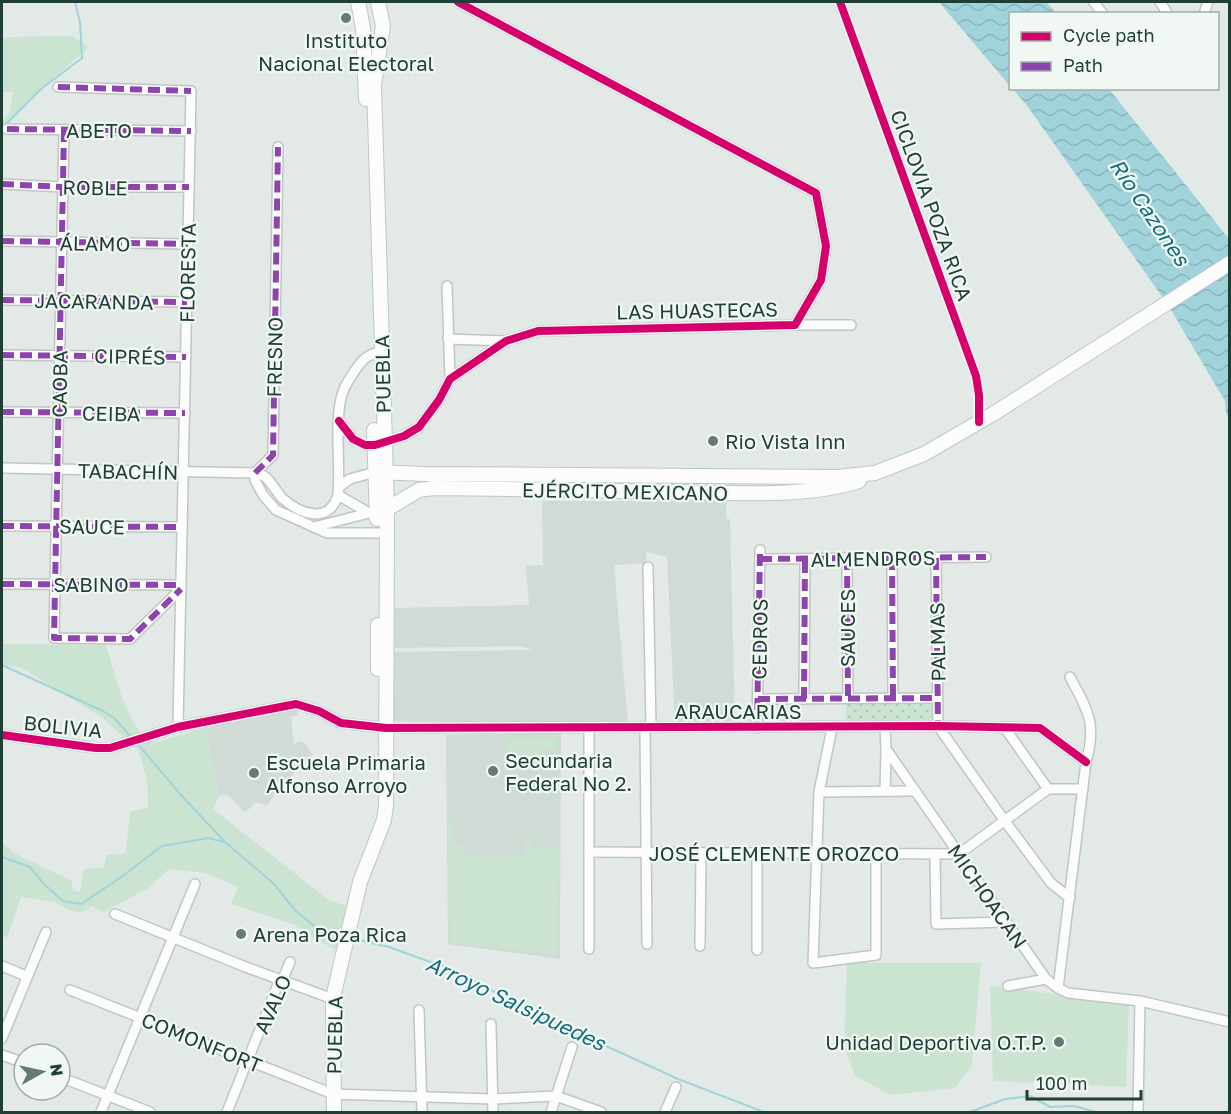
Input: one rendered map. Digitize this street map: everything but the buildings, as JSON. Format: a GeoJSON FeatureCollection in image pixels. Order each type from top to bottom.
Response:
{"type":"FeatureCollection","features":[{"type":"Feature","properties":{"kind":"main road","name":"PUEBLA"},"geometry":{"type":"LineString","coordinates":[[334,1113],[334,994],[360,882],[384,820],[386,805],[378,533],[380,472],[374,85],[383,26],[379,2]]}},
{"type":"Feature","properties":{"kind":"main road","name":"PUEBLA"},"geometry":{"type":"LineString","coordinates":[[360,8],[377,352]]}},
{"type":"Feature","properties":{"kind":"main road","name":"EJÉRCITO MEXICANO"},"geometry":{"type":"LineString","coordinates":[[378,511],[419,490],[433,488],[787,492],[837,488],[924,454],[993,414],[1230,263]]}},
{"type":"Feature","properties":{"kind":"main road","name":"EJÉRCITO MEXICANO"},"geometry":{"type":"LineString","coordinates":[[380,472],[838,477],[875,473]]}},
{"type":"Feature","properties":{"kind":"main road"},"geometry":{"type":"LineString","coordinates":[[419,490],[425,474]]}},
{"type":"Feature","properties":{"kind":"main road"},"geometry":{"type":"LineString","coordinates":[[619,475],[619,491]]}},
{"type":"Feature","properties":{"kind":"main road"},"geometry":{"type":"LineString","coordinates":[[786,476],[787,492]]}},
{"type":"Feature","properties":{"kind":"main road","name":"PUEBLA"},"geometry":{"type":"LineString","coordinates":[[378,511],[382,727]]}},
{"type":"Feature","properties":{"kind":"street"},"geometry":{"type":"LineString","coordinates":[[360,8],[379,2]]}},
{"type":"Feature","properties":{"kind":"street","name":"LAS HUASTECAS"},"geometry":{"type":"LineString","coordinates":[[379,444],[404,436],[419,427],[439,400],[450,379],[506,341],[538,331],[795,325],[821,280],[826,246],[816,193],[458,2]]}},
{"type":"Feature","properties":{"kind":"street","name":"FLORESTA"},"geometry":{"type":"LineString","coordinates":[[58,87],[191,91],[178,727]]}},
{"type":"Feature","properties":{"kind":"street","name":"ABETO"},"geometry":{"type":"LineString","coordinates":[[7,129],[190,130]]}},
{"type":"Feature","properties":{"kind":"street","name":"CAOBA"},"geometry":{"type":"LineString","coordinates":[[64,130],[54,638],[130,639],[181,587]]}},
{"type":"Feature","properties":{"kind":"street","name":"FRESNO"},"geometry":{"type":"LineString","coordinates":[[255,473],[273,455],[278,147]]}},
{"type":"Feature","properties":{"kind":"street","name":"ROBLE"},"geometry":{"type":"LineString","coordinates":[[2,184],[63,187],[189,187]]}},
{"type":"Feature","properties":{"kind":"street","name":"ÁLAMO"},"geometry":{"type":"LineString","coordinates":[[2,241],[188,244]]}},
{"type":"Feature","properties":{"kind":"street"},"geometry":{"type":"LineString","coordinates":[[447,286],[450,379]]}},
{"type":"Feature","properties":{"kind":"street","name":"JACARANDA"},"geometry":{"type":"LineString","coordinates":[[2,300],[187,302]]}},
{"type":"Feature","properties":{"kind":"street"},"geometry":{"type":"LineString","coordinates":[[795,325],[851,325]]}},
{"type":"Feature","properties":{"kind":"street"},"geometry":{"type":"LineString","coordinates":[[448,339],[506,341]]}},
{"type":"Feature","properties":{"kind":"street"},"geometry":{"type":"LineString","coordinates":[[377,352],[363,360],[341,397],[338,491],[330,511],[314,514],[290,505],[264,476],[255,473],[255,480],[263,495],[276,510],[327,533],[378,533]]}},
{"type":"Feature","properties":{"kind":"street","name":"CIPRÉS"},"geometry":{"type":"LineString","coordinates":[[2,355],[186,357]]}},
{"type":"Feature","properties":{"kind":"street","name":"CEIBA"},"geometry":{"type":"LineString","coordinates":[[2,412],[185,413]]}},
{"type":"Feature","properties":{"kind":"street"},"geometry":{"type":"LineString","coordinates":[[339,421],[353,439],[365,445],[379,444]]}},
{"type":"Feature","properties":{"kind":"street","name":"TABACHÍN"},"geometry":{"type":"LineString","coordinates":[[2,468],[255,473]]}},
{"type":"Feature","properties":{"kind":"street"},"geometry":{"type":"LineString","coordinates":[[338,491],[350,479],[380,472]]}},
{"type":"Feature","properties":{"kind":"street"},"geometry":{"type":"LineString","coordinates":[[338,491],[378,511]]}},
{"type":"Feature","properties":{"kind":"street"},"geometry":{"type":"LineString","coordinates":[[314,527],[378,511]]}},
{"type":"Feature","properties":{"kind":"street","name":"SAUCE"},"geometry":{"type":"LineString","coordinates":[[2,526],[182,527]]}},
{"type":"Feature","properties":{"kind":"street","name":"ALMENDROS"},"geometry":{"type":"LineString","coordinates":[[760,554],[805,559],[986,557]]}},
{"type":"Feature","properties":{"kind":"street","name":"CEDROS"},"geometry":{"type":"LineString","coordinates":[[758,728],[760,554]]}},
{"type":"Feature","properties":{"kind":"street","name":"SAUCES"},"geometry":{"type":"LineString","coordinates":[[847,558],[848,698]]}},
{"type":"Feature","properties":{"kind":"street"},"geometry":{"type":"LineString","coordinates":[[892,558],[893,698]]}},
{"type":"Feature","properties":{"kind":"street","name":"PALMAS"},"geometry":{"type":"LineString","coordinates":[[936,558],[938,726]]}},
{"type":"Feature","properties":{"kind":"street"},"geometry":{"type":"LineString","coordinates":[[804,699],[805,559]]}},
{"type":"Feature","properties":{"kind":"street","name":"ARAUCARIAS"},"geometry":{"type":"LineString","coordinates":[[648,567],[648,728]]}},
{"type":"Feature","properties":{"kind":"street","name":"SABINO"},"geometry":{"type":"LineString","coordinates":[[2,584],[181,587]]}},
{"type":"Feature","properties":{"kind":"street"},"geometry":{"type":"LineString","coordinates":[[1058,988],[1092,730],[1085,707],[1070,677]]}},
{"type":"Feature","properties":{"kind":"street"},"geometry":{"type":"LineString","coordinates":[[758,699],[938,698]]}},
{"type":"Feature","properties":{"kind":"street","name":"ARAUCARIAS"},"geometry":{"type":"LineString","coordinates":[[178,727],[296,704],[319,711],[341,723],[382,727],[832,728],[938,726],[1040,728],[1086,762]]}},
{"type":"Feature","properties":{"kind":"street"},"geometry":{"type":"LineString","coordinates":[[938,726],[1051,883],[1070,898]]}},
{"type":"Feature","properties":{"kind":"street","name":"BOLIVIA"},"geometry":{"type":"LineString","coordinates":[[2,735],[110,748],[178,727]]}},
{"type":"Feature","properties":{"kind":"street"},"geometry":{"type":"LineString","coordinates":[[885,727],[885,791]]}},
{"type":"Feature","properties":{"kind":"street"},"geometry":{"type":"LineString","coordinates":[[1004,727],[1048,789]]}},
{"type":"Feature","properties":{"kind":"street"},"geometry":{"type":"LineString","coordinates":[[589,728],[589,949]]}},
{"type":"Feature","properties":{"kind":"street"},"geometry":{"type":"LineString","coordinates":[[647,944],[648,728]]}},
{"type":"Feature","properties":{"kind":"street"},"geometry":{"type":"LineString","coordinates":[[832,728],[819,792],[813,963],[876,956],[876,854]]}},
{"type":"Feature","properties":{"kind":"street","name":"MICHOACAN"},"geometry":{"type":"LineString","coordinates":[[886,749],[1046,979],[1068,993],[1140,1001],[1230,1022]]}},
{"type":"Feature","properties":{"kind":"street"},"geometry":{"type":"LineString","coordinates":[[959,854],[1048,789],[1083,789]]}},
{"type":"Feature","properties":{"kind":"street"},"geometry":{"type":"LineString","coordinates":[[819,792],[914,791]]}},
{"type":"Feature","properties":{"kind":"street","name":"JOSÉ CLEMENTE OROZCO"},"geometry":{"type":"LineString","coordinates":[[589,852],[959,854]]}},
{"type":"Feature","properties":{"kind":"street"},"geometry":{"type":"LineString","coordinates":[[700,946],[701,853]]}},
{"type":"Feature","properties":{"kind":"street"},"geometry":{"type":"LineString","coordinates":[[757,853],[757,950]]}},
{"type":"Feature","properties":{"kind":"street"},"geometry":{"type":"LineString","coordinates":[[935,854],[936,924],[1006,922]]}},
{"type":"Feature","properties":{"kind":"street"},"geometry":{"type":"LineString","coordinates":[[101,1113],[195,884]]}},
{"type":"Feature","properties":{"kind":"street"},"geometry":{"type":"LineString","coordinates":[[115,914],[282,981],[334,994]]}},
{"type":"Feature","properties":{"kind":"street"},"geometry":{"type":"LineString","coordinates":[[2,1038],[46,932]]}},
{"type":"Feature","properties":{"kind":"street","name":"AVALO"},"geometry":{"type":"LineString","coordinates":[[227,1113],[278,984],[282,981],[290,962]]}},
{"type":"Feature","properties":{"kind":"street"},"geometry":{"type":"LineString","coordinates":[[2,966],[26,976]]}},
{"type":"Feature","properties":{"kind":"street"},"geometry":{"type":"LineString","coordinates":[[1008,986],[1046,979]]}},
{"type":"Feature","properties":{"kind":"street","name":"COMONFORT"},"geometry":{"type":"LineString","coordinates":[[70,990],[333,1094],[493,1099],[556,1096]]}},
{"type":"Feature","properties":{"kind":"street"},"geometry":{"type":"LineString","coordinates":[[1138,1113],[1140,1001]]}},
{"type":"Feature","properties":{"kind":"street"},"geometry":{"type":"LineString","coordinates":[[419,1010],[422,1113]]}},
{"type":"Feature","properties":{"kind":"street"},"geometry":{"type":"LineString","coordinates":[[491,1024],[493,1113]]}},
{"type":"Feature","properties":{"kind":"street"},"geometry":{"type":"LineString","coordinates":[[551,1113],[573,1047]]}},
{"type":"Feature","properties":{"kind":"street"},"geometry":{"type":"LineString","coordinates":[[72,1082],[150,1113]]}},
{"type":"Feature","properties":{"kind":"street"},"geometry":{"type":"LineString","coordinates":[[665,1113],[676,1087]]}},
{"type":"Feature","properties":{"kind":"street"},"geometry":{"type":"LineString","coordinates":[[556,1096],[601,1113]]}},
{"type":"Feature","properties":{"kind":"shaded area"},"geometry":{"type":"Polygon","coordinates":[[[542,501],[726,501],[726,519],[730,519],[735,722],[675,724],[667,557],[646,552],[646,563],[614,565],[628,725],[391,721],[391,652],[534,650],[519,646],[395,648],[395,608],[529,605],[526,566],[543,565],[542,501]]]}},
{"type":"Feature","properties":{"kind":"shaded area","name":"Escuela Primaria Alfonso Arroyo"},"geometry":{"type":"Polygon","coordinates":[[[292,710],[297,711],[298,715],[291,717],[294,744],[302,741],[313,754],[276,792],[267,806],[256,802],[245,813],[227,794],[219,796],[205,728],[292,710]]]}},
{"type":"Feature","properties":{"kind":"shaded area"},"geometry":{"type":"Polygon","coordinates":[[[561,733],[560,959],[448,944],[446,735],[561,733]]]}},
{"type":"Feature","properties":{"kind":"green space"},"geometry":{"type":"Polygon","coordinates":[[[72,36],[89,47],[24,104],[2,133],[2,121],[9,114],[13,92],[2,92],[2,37],[72,36]]]}},
{"type":"Feature","properties":{"kind":"green space"},"geometry":{"type":"Polygon","coordinates":[[[2,644],[106,645],[124,703],[135,724],[143,733],[156,742],[205,728],[219,796],[213,809],[329,900],[347,906],[341,953],[295,925],[231,904],[238,887],[205,873],[169,869],[147,889],[103,912],[92,906],[76,912],[54,902],[21,897],[7,938],[2,934],[2,842],[14,853],[72,881],[73,891],[80,892],[84,869],[103,868],[107,855],[126,853],[130,812],[148,807],[147,779],[138,750],[101,717],[20,667],[2,665],[2,644]]]}},
{"type":"Feature","properties":{"kind":"green space"},"geometry":{"type":"Polygon","coordinates":[[[846,704],[932,704],[932,722],[846,722],[846,704]]]}},
{"type":"Feature","properties":{"kind":"green space"},"geometry":{"type":"Polygon","coordinates":[[[506,738],[557,738],[557,750],[540,750],[540,759],[507,760],[506,738]]]}},
{"type":"Feature","properties":{"kind":"green space"},"geometry":{"type":"Polygon","coordinates":[[[448,821],[453,823],[453,844],[465,845],[466,855],[524,856],[525,838],[531,838],[532,847],[559,847],[557,954],[450,942],[448,821]]]}},
{"type":"Feature","properties":{"kind":"green space"},"geometry":{"type":"Polygon","coordinates":[[[847,963],[981,963],[972,1065],[955,1088],[890,1095],[855,1076],[844,1046],[847,963]]]}},
{"type":"Feature","properties":{"kind":"green space","name":"Unidad Deportiva O.T.P."},"geometry":{"type":"Polygon","coordinates":[[[990,986],[1129,1003],[1126,1087],[993,1081],[990,986]]]}},
{"type":"Feature","properties":{"kind":"water"},"geometry":{"type":"Polygon","coordinates":[[[939,2],[1046,2],[1055,12],[1009,12],[1009,85],[939,2]]]}},
{"type":"Feature","properties":{"kind":"water","name":"Río Cazones"},"geometry":{"type":"Polygon","coordinates":[[[1014,90],[1110,90],[1229,239],[1229,420],[1225,401],[1168,305],[1014,90]]]}},
{"type":"Feature","properties":{"kind":"waterway","name":"Arroyo Salsipuedes"},"geometry":{"type":"LineString","coordinates":[[2,128],[41,89],[82,58],[80,22],[75,2]]}},
{"type":"Feature","properties":{"kind":"waterway","name":"Arroyo Salsipuedes"},"geometry":{"type":"LineString","coordinates":[[2,665],[103,711],[114,718],[133,739]]}},
{"type":"Feature","properties":{"kind":"waterway","name":"Arroyo Salsipuedes"},"geometry":{"type":"LineString","coordinates":[[137,743],[225,842],[273,883],[295,910],[320,931],[342,936]]}},
{"type":"Feature","properties":{"kind":"waterway"},"geometry":{"type":"LineString","coordinates":[[2,857],[30,867],[63,901],[81,904],[162,846],[209,838],[224,842]]}},
{"type":"Feature","properties":{"kind":"waterway","name":"Arroyo Salsipuedes"},"geometry":{"type":"LineString","coordinates":[[351,938],[389,947],[458,972],[532,1012],[678,1079],[764,1112]]}},
{"type":"Feature","properties":{"kind":"waterway","name":"Arroyo Salsipuedes"},"geometry":{"type":"LineString","coordinates":[[970,1112],[1005,1099],[1030,1096],[1050,1107],[1074,1106],[1096,1112]]}},
{"type":"Feature","properties":{"kind":"marked path"},"geometry":{"type":"LineString","coordinates":[[58,87],[191,91]]}},
{"type":"Feature","properties":{"kind":"marked path"},"geometry":{"type":"LineString","coordinates":[[7,129],[191,131]]}},
{"type":"Feature","properties":{"kind":"marked path"},"geometry":{"type":"LineString","coordinates":[[64,130],[54,638],[130,639],[181,589]]}},
{"type":"Feature","properties":{"kind":"marked path"},"geometry":{"type":"LineString","coordinates":[[255,473],[273,455],[278,147]]}},
{"type":"Feature","properties":{"kind":"marked path"},"geometry":{"type":"LineString","coordinates":[[2,184],[63,187],[189,187]]}},
{"type":"Feature","properties":{"kind":"marked path"},"geometry":{"type":"LineString","coordinates":[[2,241],[188,244]]}},
{"type":"Feature","properties":{"kind":"marked path"},"geometry":{"type":"LineString","coordinates":[[2,300],[187,302]]}},
{"type":"Feature","properties":{"kind":"marked path"},"geometry":{"type":"LineString","coordinates":[[2,355],[186,357]]}},
{"type":"Feature","properties":{"kind":"marked path"},"geometry":{"type":"LineString","coordinates":[[2,412],[185,413]]}},
{"type":"Feature","properties":{"kind":"marked path"},"geometry":{"type":"LineString","coordinates":[[2,526],[182,527]]}},
{"type":"Feature","properties":{"kind":"marked path"},"geometry":{"type":"LineString","coordinates":[[757,728],[760,550]]}},
{"type":"Feature","properties":{"kind":"marked path"},"geometry":{"type":"LineString","coordinates":[[760,559],[986,557]]}},
{"type":"Feature","properties":{"kind":"marked path"},"geometry":{"type":"LineString","coordinates":[[847,558],[848,698]]}},
{"type":"Feature","properties":{"kind":"marked path"},"geometry":{"type":"LineString","coordinates":[[892,558],[893,698]]}},
{"type":"Feature","properties":{"kind":"marked path"},"geometry":{"type":"LineString","coordinates":[[936,558],[938,726]]}},
{"type":"Feature","properties":{"kind":"marked path"},"geometry":{"type":"LineString","coordinates":[[804,699],[805,559]]}},
{"type":"Feature","properties":{"kind":"marked path"},"geometry":{"type":"LineString","coordinates":[[2,584],[181,585]]}},
{"type":"Feature","properties":{"kind":"marked path"},"geometry":{"type":"LineString","coordinates":[[758,699],[938,698]]}},
{"type":"Feature","properties":{"kind":"cycle path"},"geometry":{"type":"LineString","coordinates":[[339,421],[353,439],[365,445],[375,445],[404,436],[419,427],[439,400],[450,379],[506,341],[538,331],[795,325],[821,280],[826,246],[816,193],[458,2]]}},
{"type":"Feature","properties":{"kind":"cycle path","name":"CICLOVIA POZA RICA"},"geometry":{"type":"LineString","coordinates":[[840,2],[976,376],[979,422]]}},
{"type":"Feature","properties":{"kind":"cycle path"},"geometry":{"type":"LineString","coordinates":[[2,735],[110,748],[178,727],[296,704],[319,711],[341,723],[386,728],[938,726],[1040,728],[1086,762]]}},
{"type":"Feature","properties":{"kind":"place","name":"Instituto Nacional Electoral"},"geometry":{"type":"Point","coordinates":[346,18]}},
{"type":"Feature","properties":{"kind":"place","name":"Rio Vista Inn"},"geometry":{"type":"Point","coordinates":[713,441]}},
{"type":"Feature","properties":{"kind":"place","name":"Secundaria Federal No 2."},"geometry":{"type":"Point","coordinates":[493,771]}},
{"type":"Feature","properties":{"kind":"place","name":"Escuela Primaria Alfonso Arroyo"},"geometry":{"type":"Point","coordinates":[254,773]}},
{"type":"Feature","properties":{"kind":"place","name":"Arena Poza Rica"},"geometry":{"type":"Point","coordinates":[241,934]}},
{"type":"Feature","properties":{"kind":"place","name":"Unidad Deportiva O.T.P."},"geometry":{"type":"Point","coordinates":[1059,1042]}}]}
